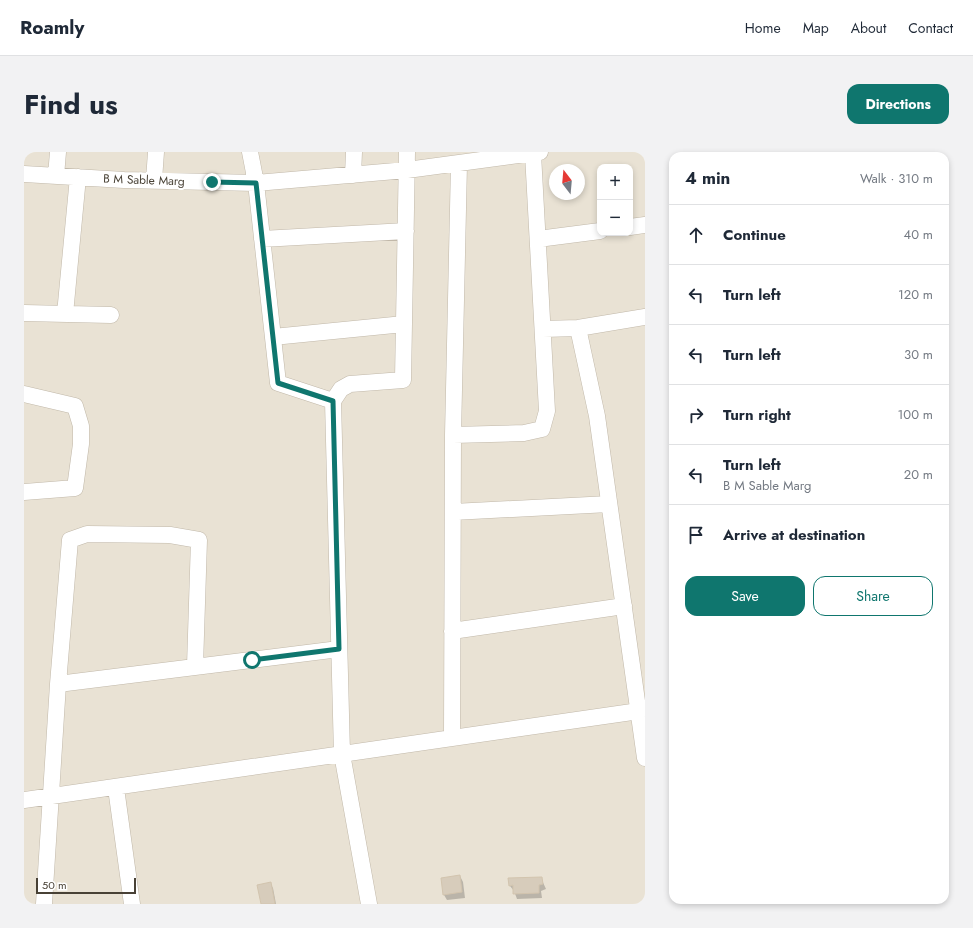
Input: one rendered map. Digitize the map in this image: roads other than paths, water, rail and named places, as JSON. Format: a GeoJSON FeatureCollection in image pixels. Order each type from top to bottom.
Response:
{"type":"FeatureCollection","features":[{"type":"Feature","properties":{"kind":"street"},"geometry":{"type":"LineString","coordinates":[[56,176],[58,152]]}},
{"type":"Feature","properties":{"kind":"street"},"geometry":{"type":"LineString","coordinates":[[154,180],[156,152]]}},
{"type":"Feature","properties":{"kind":"street"},"geometry":{"type":"LineString","coordinates":[[250,152],[256,183],[278,383],[333,401]]}},
{"type":"Feature","properties":{"kind":"street"},"geometry":{"type":"LineString","coordinates":[[353,175],[354,152]]}},
{"type":"Feature","properties":{"kind":"street"},"geometry":{"type":"LineString","coordinates":[[369,904],[342,754],[333,401],[341,389],[350,384],[403,380],[407,152]]}},
{"type":"Feature","properties":{"kind":"street"},"geometry":{"type":"LineString","coordinates":[[453,435],[524,433],[542,429],[547,411],[538,240],[536,153]]}},
{"type":"Feature","properties":{"kind":"street","name":"B M Sable Marg"},"geometry":{"type":"LineString","coordinates":[[24,174],[256,183],[407,170],[536,153]]}},
{"type":"Feature","properties":{"kind":"street"},"geometry":{"type":"LineString","coordinates":[[452,737],[453,435],[459,164]]}},
{"type":"Feature","properties":{"kind":"street"},"geometry":{"type":"LineString","coordinates":[[64,314],[78,177]]}},
{"type":"Feature","properties":{"kind":"street"},"geometry":{"type":"LineString","coordinates":[[633,227],[645,225]]}},
{"type":"Feature","properties":{"kind":"street"},"geometry":{"type":"LineString","coordinates":[[538,240],[597,231]]}},
{"type":"Feature","properties":{"kind":"street"},"geometry":{"type":"LineString","coordinates":[[262,239],[406,232]]}},
{"type":"Feature","properties":{"kind":"street"},"geometry":{"type":"LineString","coordinates":[[24,313],[111,315]]}},
{"type":"Feature","properties":{"kind":"street"},"geometry":{"type":"LineString","coordinates":[[543,329],[578,328],[645,317]]}},
{"type":"Feature","properties":{"kind":"street"},"geometry":{"type":"LineString","coordinates":[[273,337],[404,324]]}},
{"type":"Feature","properties":{"kind":"street"},"geometry":{"type":"LineString","coordinates":[[578,328],[597,416],[645,758]]}},
{"type":"Feature","properties":{"kind":"street"},"geometry":{"type":"LineString","coordinates":[[24,394],[75,406],[81,426],[81,444],[75,488],[24,492]]}},
{"type":"Feature","properties":{"kind":"street"},"geometry":{"type":"LineString","coordinates":[[453,512],[609,504]]}},
{"type":"Feature","properties":{"kind":"street"},"geometry":{"type":"LineString","coordinates":[[44,904],[58,684],[70,540],[87,534],[170,535],[199,540],[195,666]]}},
{"type":"Feature","properties":{"kind":"street"},"geometry":{"type":"LineString","coordinates":[[452,631],[624,606]]}},
{"type":"Feature","properties":{"kind":"street"},"geometry":{"type":"LineString","coordinates":[[58,684],[339,649]]}},
{"type":"Feature","properties":{"kind":"street"},"geometry":{"type":"LineString","coordinates":[[24,800],[116,788],[452,737],[639,711]]}},
{"type":"Feature","properties":{"kind":"street"},"geometry":{"type":"LineString","coordinates":[[116,788],[132,904]]}}]}
